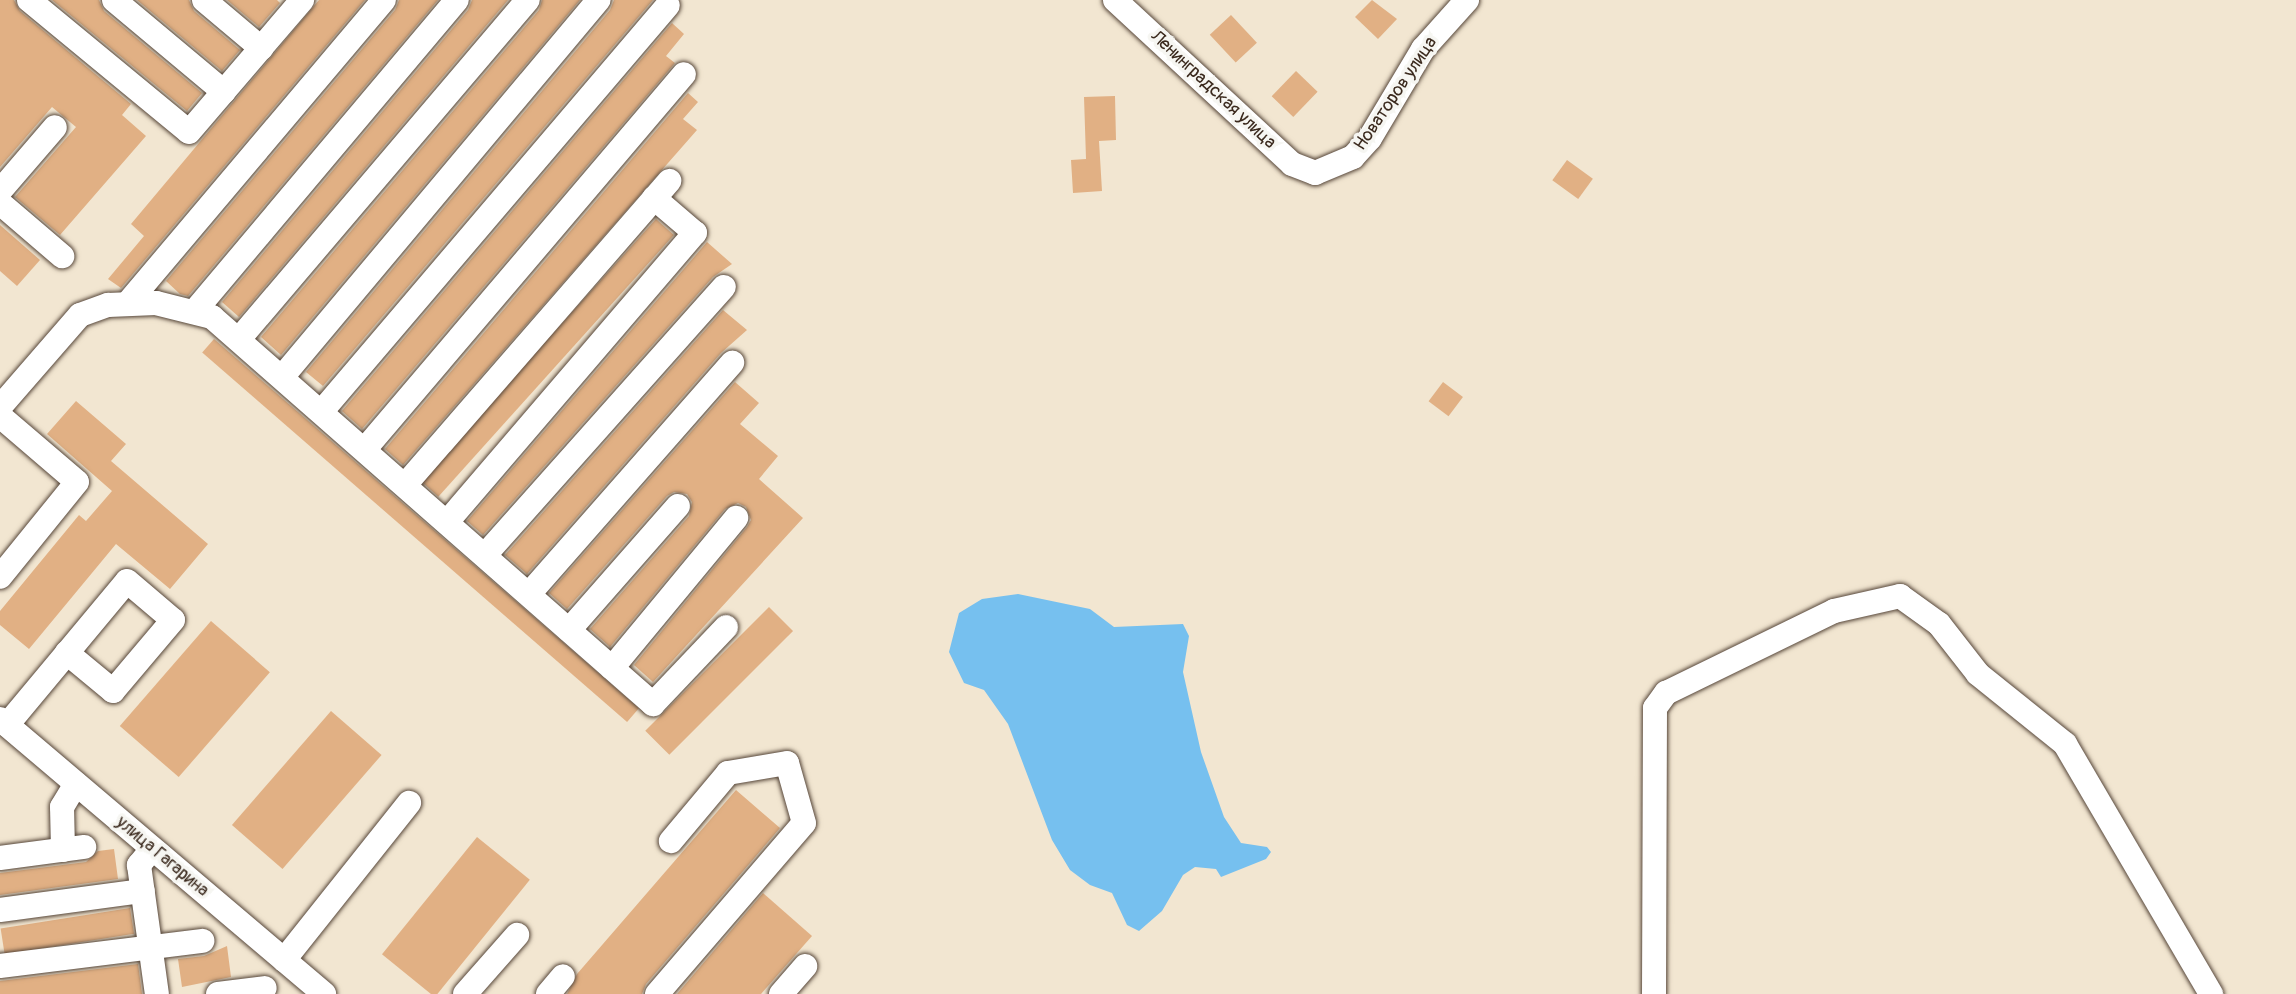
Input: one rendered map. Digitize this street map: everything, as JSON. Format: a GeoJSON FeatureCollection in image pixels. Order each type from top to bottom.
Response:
{"type":"FeatureCollection","features":[{"type":"Feature","properties":{"kind":"street"},"geometry":{"type":"LineString","coordinates":[[29,0],[189,132],[297,2]]}},
{"type":"Feature","properties":{"kind":"street"},"geometry":{"type":"LineString","coordinates":[[114,0],[223,92]]}},
{"type":"Feature","properties":{"kind":"street"},"geometry":{"type":"LineString","coordinates":[[204,0],[261,48]]}},
{"type":"Feature","properties":{"kind":"street"},"geometry":{"type":"LineString","coordinates":[[127,304],[384,0]]}},
{"type":"Feature","properties":{"kind":"street"},"geometry":{"type":"LineString","coordinates":[[194,312],[457,0]]}},
{"type":"Feature","properties":{"kind":"street"},"geometry":{"type":"LineString","coordinates":[[240,338],[528,0]]}},
{"type":"Feature","properties":{"kind":"street"},"geometry":{"type":"LineString","coordinates":[[283,376],[599,0]]}},
{"type":"Feature","properties":{"kind":"street","name":"Ленинградская улица"},"geometry":{"type":"LineString","coordinates":[[1115,0],[1292,164],[1315,173]]}},
{"type":"Feature","properties":{"kind":"street","name":"Новаторов улица"},"geometry":{"type":"LineString","coordinates":[[1315,173],[1353,157],[1370,138],[1423,49],[1466,0]]}},
{"type":"Feature","properties":{"kind":"street"},"geometry":{"type":"LineString","coordinates":[[322,411],[668,5]]}},
{"type":"Feature","properties":{"kind":"street"},"geometry":{"type":"LineString","coordinates":[[365,449],[684,74]]}},
{"type":"Feature","properties":{"kind":"street"},"geometry":{"type":"LineString","coordinates":[[0,191],[55,127]]}},
{"type":"Feature","properties":{"kind":"street"},"geometry":{"type":"LineString","coordinates":[[405,485],[662,190],[695,233],[447,522]]}},
{"type":"Feature","properties":{"kind":"street"},"geometry":{"type":"LineString","coordinates":[[0,204],[62,256]]}},
{"type":"Feature","properties":{"kind":"street"},"geometry":{"type":"LineString","coordinates":[[485,555],[723,287]]}},
{"type":"Feature","properties":{"kind":"street"},"geometry":{"type":"LineString","coordinates":[[0,407],[80,315],[108,305],[156,303],[212,317],[240,338],[653,704],[726,627]]}},
{"type":"Feature","properties":{"kind":"street"},"geometry":{"type":"LineString","coordinates":[[529,594],[732,363]]}},
{"type":"Feature","properties":{"kind":"street"},"geometry":{"type":"LineString","coordinates":[[0,416],[77,481],[0,577]]}},
{"type":"Feature","properties":{"kind":"street"},"geometry":{"type":"LineString","coordinates":[[569,630],[678,506]]}},
{"type":"Feature","properties":{"kind":"street"},"geometry":{"type":"LineString","coordinates":[[612,668],[736,519]]}},
{"type":"Feature","properties":{"kind":"street"},"geometry":{"type":"LineString","coordinates":[[1654,994],[1656,708],[1666,693],[1834,611],[1900,596],[1939,624],[1978,674],[2064,744],[2211,994]]}},
{"type":"Feature","properties":{"kind":"street"},"geometry":{"type":"LineString","coordinates":[[4,722],[67,653]]}},
{"type":"Feature","properties":{"kind":"street","name":"улица Гагарина"},"geometry":{"type":"LineString","coordinates":[[4,722],[324,994]]}},
{"type":"Feature","properties":{"kind":"street"},"geometry":{"type":"LineString","coordinates":[[657,994],[804,823],[787,764],[728,773],[671,841]]}},
{"type":"Feature","properties":{"kind":"street"},"geometry":{"type":"LineString","coordinates":[[0,858],[74,848],[62,807],[76,783]]}},
{"type":"Feature","properties":{"kind":"street"},"geometry":{"type":"LineString","coordinates":[[284,960],[409,803]]}},
{"type":"Feature","properties":{"kind":"street"},"geometry":{"type":"LineString","coordinates":[[152,849],[139,865],[156,994]]}},
{"type":"Feature","properties":{"kind":"street"},"geometry":{"type":"LineString","coordinates":[[0,910],[143,891]]}},
{"type":"Feature","properties":{"kind":"street"},"geometry":{"type":"LineString","coordinates":[[465,994],[517,935]]}},
{"type":"Feature","properties":{"kind":"street"},"geometry":{"type":"LineString","coordinates":[[0,966],[202,941]]}},
{"type":"Feature","properties":{"kind":"street"},"geometry":{"type":"LineString","coordinates":[[781,994],[805,966]]}},
{"type":"Feature","properties":{"kind":"street"},"geometry":{"type":"LineString","coordinates":[[218,994],[265,988]]}},
{"type":"Feature","properties":{"kind":"water"},"geometry":{"type":"Polygon","coordinates":[[[1018,594],[1090,609],[1114,627],[1183,624],[1189,636],[1183,672],[1201,752],[1224,817],[1241,843],[1267,847],[1271,852],[1266,859],[1221,877],[1216,869],[1195,867],[1183,875],[1162,911],[1139,931],[1127,925],[1112,893],[1090,885],[1070,870],[1052,840],[1008,724],[984,690],[964,683],[949,652],[959,613],[982,599],[1018,594]]]}},
{"type":"Feature","properties":{"kind":"building"},"geometry":{"type":"Polygon","coordinates":[[[0,0],[14,0],[20,11],[131,104],[122,115],[146,136],[60,235],[15,197],[76,127],[52,107],[0,167],[0,0]]]}},
{"type":"Feature","properties":{"kind":"building"},"geometry":{"type":"Polygon","coordinates":[[[52,0],[99,0],[104,11],[202,93],[187,111],[52,0]]]}},
{"type":"Feature","properties":{"kind":"building"},"geometry":{"type":"Polygon","coordinates":[[[137,0],[189,0],[194,11],[240,50],[222,71],[137,0]]]}},
{"type":"Feature","properties":{"kind":"building"},"geometry":{"type":"Polygon","coordinates":[[[227,0],[277,0],[280,3],[259,27],[227,0]]]}},
{"type":"Feature","properties":{"kind":"building"},"geometry":{"type":"Polygon","coordinates":[[[319,0],[365,0],[121,288],[108,279],[144,236],[131,224],[319,0]]]}},
{"type":"Feature","properties":{"kind":"building"},"geometry":{"type":"Polygon","coordinates":[[[399,0],[438,0],[188,296],[180,294],[166,281],[395,10],[399,0]]]}},
{"type":"Feature","properties":{"kind":"building"},"geometry":{"type":"Polygon","coordinates":[[[472,0],[508,0],[239,317],[222,302],[468,10],[472,0]]]}},
{"type":"Feature","properties":{"kind":"building"},"geometry":{"type":"Polygon","coordinates":[[[542,0],[580,0],[281,355],[261,337],[539,10],[542,0]]]}},
{"type":"Feature","properties":{"kind":"building"},"geometry":{"type":"Polygon","coordinates":[[[614,0],[653,0],[323,386],[306,372],[610,10],[614,0]]]}},
{"type":"Feature","properties":{"kind":"building"},"geometry":{"type":"Polygon","coordinates":[[[1372,0],[1397,19],[1378,39],[1355,17],[1372,0]]]}},
{"type":"Feature","properties":{"kind":"building"},"geometry":{"type":"Polygon","coordinates":[[[1231,15],[1257,43],[1236,63],[1210,35],[1231,15]]]}},
{"type":"Feature","properties":{"kind":"building"},"geometry":{"type":"Polygon","coordinates":[[[672,23],[684,34],[666,56],[675,63],[362,429],[342,411],[672,23]]]}},
{"type":"Feature","properties":{"kind":"building"},"geometry":{"type":"Polygon","coordinates":[[[1296,71],[1318,92],[1293,117],[1272,96],[1296,71]]]}},
{"type":"Feature","properties":{"kind":"building"},"geometry":{"type":"Polygon","coordinates":[[[688,93],[698,102],[683,119],[697,130],[403,465],[385,449],[688,93]]]}},
{"type":"Feature","properties":{"kind":"building"},"geometry":{"type":"Polygon","coordinates":[[[1115,96],[1116,140],[1099,141],[1102,191],[1073,193],[1071,160],[1086,159],[1084,97],[1115,96]]]}},
{"type":"Feature","properties":{"kind":"building"},"geometry":{"type":"Polygon","coordinates":[[[1567,160],[1593,179],[1578,199],[1552,180],[1567,160]]]}},
{"type":"Feature","properties":{"kind":"building"},"geometry":{"type":"Polygon","coordinates":[[[656,219],[674,235],[438,497],[420,481],[656,219]]]}},
{"type":"Feature","properties":{"kind":"building"},"geometry":{"type":"Polygon","coordinates":[[[0,225],[40,260],[17,286],[0,271],[0,225]]]}},
{"type":"Feature","properties":{"kind":"building"},"geometry":{"type":"Polygon","coordinates":[[[707,242],[732,264],[713,277],[483,535],[467,521],[707,242]]]}},
{"type":"Feature","properties":{"kind":"building"},"geometry":{"type":"Polygon","coordinates":[[[723,310],[747,330],[721,353],[527,574],[505,555],[723,310]]]}},
{"type":"Feature","properties":{"kind":"building"},"geometry":{"type":"Polygon","coordinates":[[[214,339],[639,708],[627,722],[202,353],[214,339]]]}},
{"type":"Feature","properties":{"kind":"building"},"geometry":{"type":"Polygon","coordinates":[[[735,382],[759,403],[740,424],[778,456],[759,479],[803,518],[653,682],[634,665],[747,527],[751,520],[746,507],[738,503],[725,509],[610,647],[590,629],[689,516],[692,502],[687,494],[674,492],[667,496],[567,609],[549,593],[735,382]]]}},
{"type":"Feature","properties":{"kind":"building"},"geometry":{"type":"Polygon","coordinates":[[[1443,382],[1463,397],[1449,416],[1429,401],[1443,382]]]}},
{"type":"Feature","properties":{"kind":"building"},"geometry":{"type":"Polygon","coordinates":[[[76,401],[126,444],[111,461],[208,544],[170,589],[116,544],[29,649],[0,625],[0,611],[79,515],[86,521],[112,491],[47,434],[76,401]]]}},
{"type":"Feature","properties":{"kind":"building"},"geometry":{"type":"Polygon","coordinates":[[[769,607],[793,631],[669,755],[645,731],[769,607]]]}},
{"type":"Feature","properties":{"kind":"building"},"geometry":{"type":"Polygon","coordinates":[[[211,621],[270,672],[179,777],[120,726],[211,621]]]}},
{"type":"Feature","properties":{"kind":"building"},"geometry":{"type":"Polygon","coordinates":[[[331,711],[382,755],[283,869],[232,825],[331,711]]]}},
{"type":"Feature","properties":{"kind":"building"},"geometry":{"type":"Polygon","coordinates":[[[736,790],[780,828],[646,984],[642,994],[567,994],[577,974],[736,790]]]}},
{"type":"Feature","properties":{"kind":"building"},"geometry":{"type":"Polygon","coordinates":[[[477,837],[530,880],[437,994],[431,994],[382,954],[477,837]]]}},
{"type":"Feature","properties":{"kind":"building"},"geometry":{"type":"Polygon","coordinates":[[[114,849],[118,879],[0,895],[0,873],[86,862],[98,851],[114,849]]]}},
{"type":"Feature","properties":{"kind":"building"},"geometry":{"type":"Polygon","coordinates":[[[763,893],[812,936],[761,994],[677,994],[763,893]]]}},
{"type":"Feature","properties":{"kind":"building"},"geometry":{"type":"Polygon","coordinates":[[[130,908],[134,934],[5,954],[1,928],[130,908]]]}},
{"type":"Feature","properties":{"kind":"building"},"geometry":{"type":"Polygon","coordinates":[[[227,946],[231,977],[182,987],[178,959],[204,956],[227,946]]]}},
{"type":"Feature","properties":{"kind":"building"},"geometry":{"type":"Polygon","coordinates":[[[138,964],[142,994],[0,994],[0,981],[138,964]]]}}]}
